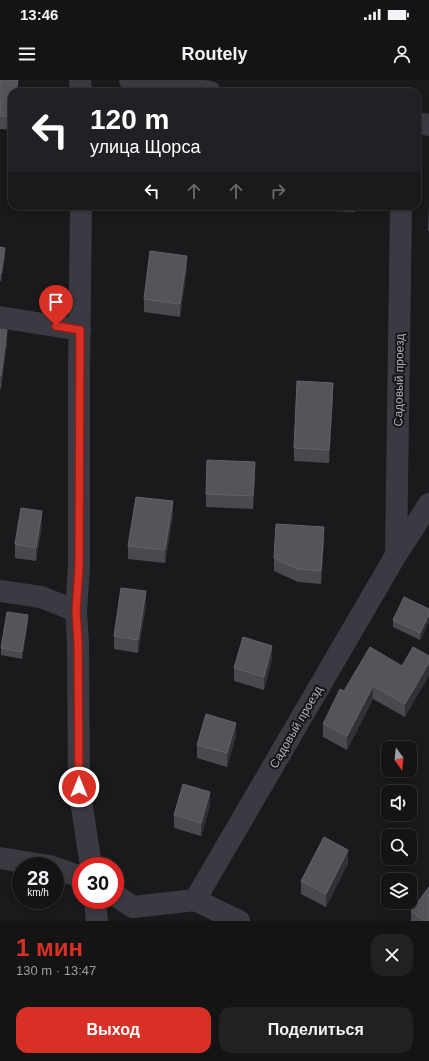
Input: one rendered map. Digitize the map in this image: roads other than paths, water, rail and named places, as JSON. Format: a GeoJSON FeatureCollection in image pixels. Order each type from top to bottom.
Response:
{"type":"FeatureCollection","features":[{"type":"Feature","properties":{"kind":"street"},"geometry":{"type":"LineString","coordinates":[[130,80],[183,88]]}},
{"type":"Feature","properties":{"kind":"street"},"geometry":{"type":"LineString","coordinates":[[81,210],[79,566],[76,611],[78,642],[79,787],[90,857]]}},
{"type":"Feature","properties":{"kind":"street","name":"Садовый проезд"},"geometry":{"type":"LineString","coordinates":[[396,555],[401,210]]}},
{"type":"Feature","properties":{"kind":"street"},"geometry":{"type":"LineString","coordinates":[[0,317],[80,330]]}},
{"type":"Feature","properties":{"kind":"street","name":"Садовый проезд"},"geometry":{"type":"LineString","coordinates":[[195,900],[396,555],[429,504]]}},
{"type":"Feature","properties":{"kind":"street"},"geometry":{"type":"LineString","coordinates":[[0,591],[41,597],[76,611]]}},
{"type":"Feature","properties":{"kind":"street"},"geometry":{"type":"LineString","coordinates":[[0,858],[12,860]]}},
{"type":"Feature","properties":{"kind":"street"},"geometry":{"type":"LineString","coordinates":[[124,901],[133,907],[195,900],[239,921]]}},
{"type":"Feature","properties":{"kind":"street"},"geometry":{"type":"LineString","coordinates":[[96,909],[97,921]]}}]}
